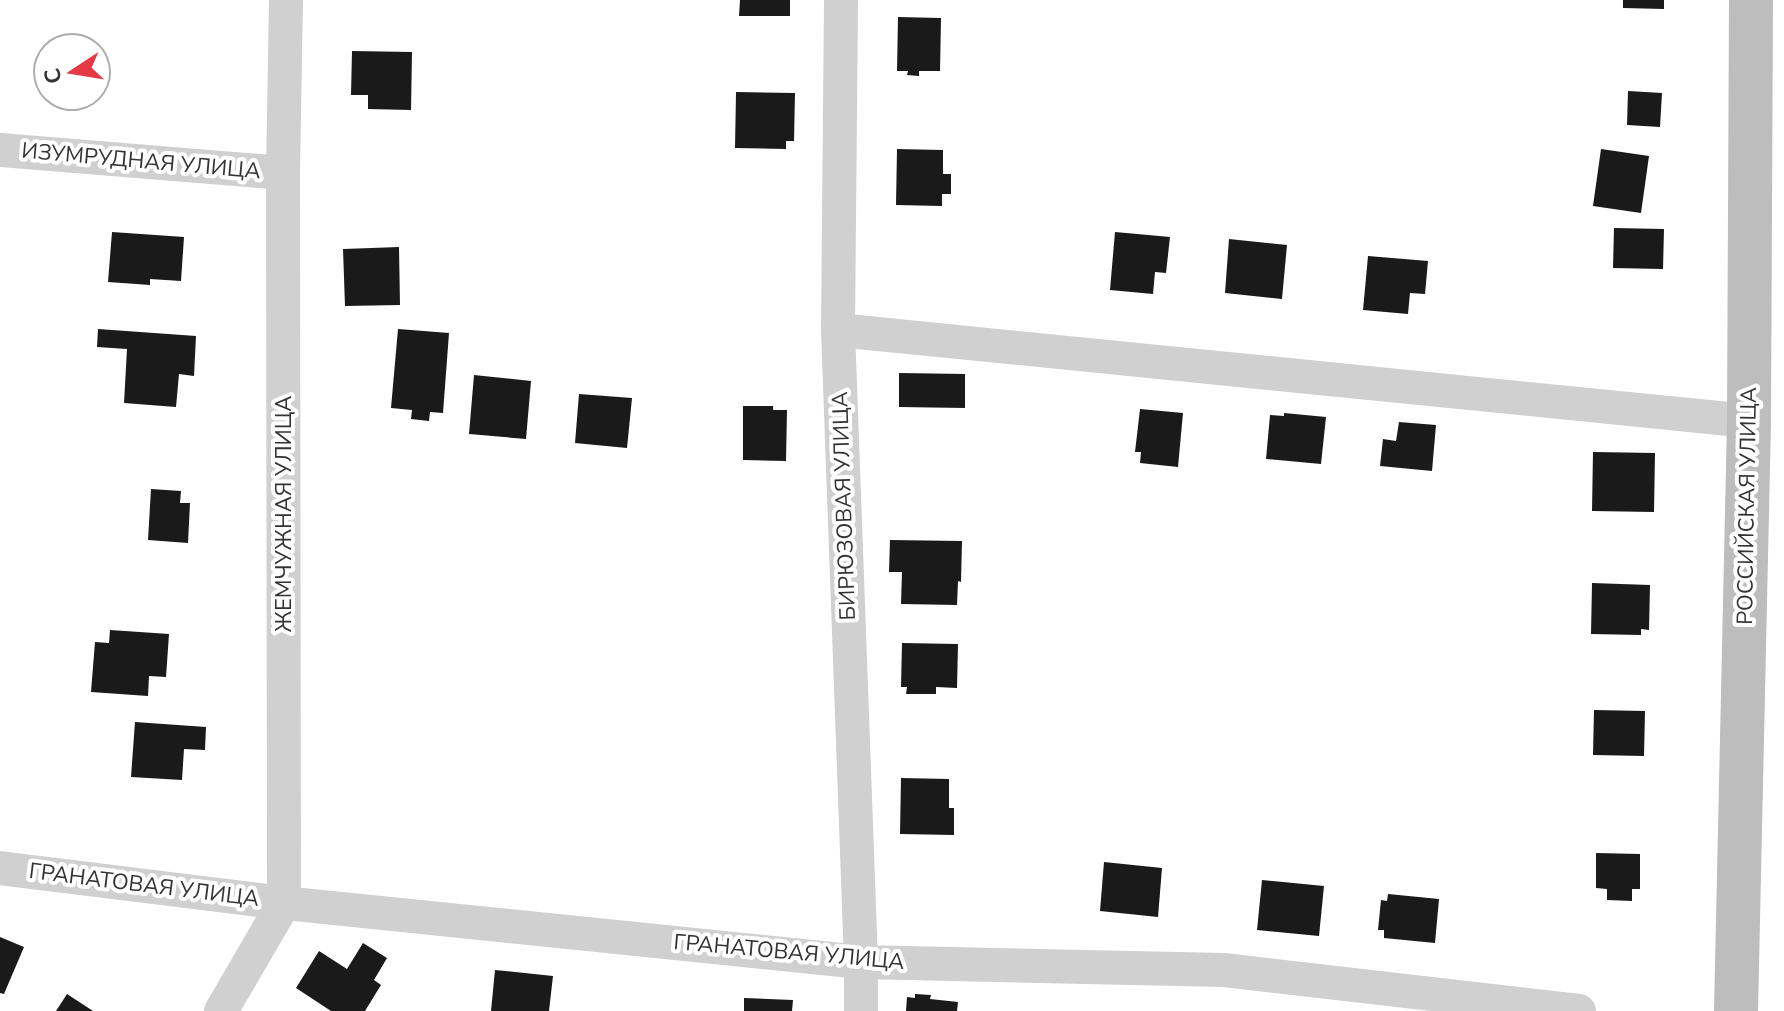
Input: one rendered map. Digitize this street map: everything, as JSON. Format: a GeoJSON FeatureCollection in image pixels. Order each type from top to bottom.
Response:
{"type":"FeatureCollection","features":[{"type":"Feature","properties":{"kind":"main road","name":"РОССИЙСКАЯ УЛИЦА"},"geometry":{"type":"LineString","coordinates":[[1736,1011],[1749,421],[1751,0]]}},
{"type":"Feature","properties":{"kind":"street","name":"ЖЕМЧУЖНАЯ УЛИЦА"},"geometry":{"type":"LineString","coordinates":[[284,903],[283,173],[286,0]]}},
{"type":"Feature","properties":{"kind":"street","name":"БИРЮЗОВАЯ УЛИЦА"},"geometry":{"type":"LineString","coordinates":[[841,0],[838,330],[861,1011]]}},
{"type":"Feature","properties":{"kind":"street","name":"ИЗУМРУДНАЯ УЛИЦА"},"geometry":{"type":"LineString","coordinates":[[0,150],[283,173]]}},
{"type":"Feature","properties":{"kind":"street"},"geometry":{"type":"LineString","coordinates":[[838,330],[1749,421]]}},
{"type":"Feature","properties":{"kind":"street","name":"ГРАНАТОВАЯ УЛИЦА"},"geometry":{"type":"LineString","coordinates":[[0,868],[284,903],[861,962],[1224,970],[1579,1011]]}},
{"type":"Feature","properties":{"kind":"street"},"geometry":{"type":"LineString","coordinates":[[221,1011],[284,903]]}},
{"type":"Feature","properties":{"kind":"building"},"geometry":{"type":"Polygon","coordinates":[[[740,0],[790,0],[790,16],[739,16],[740,0]]]}},
{"type":"Feature","properties":{"kind":"building"},"geometry":{"type":"Polygon","coordinates":[[[1623,0],[1664,0],[1664,9],[1623,8],[1623,0]]]}},
{"type":"Feature","properties":{"kind":"building"},"geometry":{"type":"Polygon","coordinates":[[[898,17],[941,18],[940,71],[919,71],[919,76],[907,75],[908,71],[897,71],[898,17]]]}},
{"type":"Feature","properties":{"kind":"building"},"geometry":{"type":"Polygon","coordinates":[[[352,51],[412,52],[411,110],[368,109],[368,95],[351,95],[352,51]]]}},
{"type":"Feature","properties":{"kind":"building"},"geometry":{"type":"Polygon","coordinates":[[[1628,91],[1662,93],[1660,127],[1627,125],[1628,91]]]}},
{"type":"Feature","properties":{"kind":"building"},"geometry":{"type":"Polygon","coordinates":[[[736,92],[795,93],[794,141],[786,141],[786,149],[735,148],[736,92]]]}},
{"type":"Feature","properties":{"kind":"building"},"geometry":{"type":"Polygon","coordinates":[[[897,149],[943,150],[943,174],[951,174],[951,194],[942,194],[942,206],[896,205],[897,149]]]}},
{"type":"Feature","properties":{"kind":"building"},"geometry":{"type":"Polygon","coordinates":[[[1601,149],[1649,156],[1641,213],[1593,206],[1601,149]]]}},
{"type":"Feature","properties":{"kind":"building"},"geometry":{"type":"Polygon","coordinates":[[[1614,228],[1664,229],[1663,269],[1613,268],[1614,228]]]}},
{"type":"Feature","properties":{"kind":"building"},"geometry":{"type":"Polygon","coordinates":[[[112,232],[184,237],[181,281],[150,279],[150,285],[108,282],[112,232]]]}},
{"type":"Feature","properties":{"kind":"building"},"geometry":{"type":"Polygon","coordinates":[[[1115,232],[1170,237],[1166,273],[1155,272],[1153,294],[1110,290],[1115,232]]]}},
{"type":"Feature","properties":{"kind":"building"},"geometry":{"type":"Polygon","coordinates":[[[1229,239],[1287,245],[1282,299],[1225,293],[1229,239]]]}},
{"type":"Feature","properties":{"kind":"building"},"geometry":{"type":"Polygon","coordinates":[[[399,247],[400,305],[345,306],[343,249],[399,247]]]}},
{"type":"Feature","properties":{"kind":"building"},"geometry":{"type":"Polygon","coordinates":[[[1368,256],[1428,261],[1425,294],[1410,293],[1408,314],[1363,310],[1368,256]]]}},
{"type":"Feature","properties":{"kind":"building"},"geometry":{"type":"Polygon","coordinates":[[[98,329],[196,336],[194,376],[179,374],[176,407],[124,403],[127,349],[97,347],[98,329]]]}},
{"type":"Feature","properties":{"kind":"building"},"geometry":{"type":"Polygon","coordinates":[[[398,329],[449,333],[443,413],[430,412],[429,421],[411,419],[412,410],[391,408],[398,329]]]}},
{"type":"Feature","properties":{"kind":"building"},"geometry":{"type":"Polygon","coordinates":[[[899,373],[965,374],[965,408],[899,407],[899,373]]]}},
{"type":"Feature","properties":{"kind":"building"},"geometry":{"type":"Polygon","coordinates":[[[474,375],[531,381],[526,439],[469,434],[474,375]]]}},
{"type":"Feature","properties":{"kind":"building"},"geometry":{"type":"Polygon","coordinates":[[[579,394],[632,398],[627,448],[575,443],[579,394]]]}},
{"type":"Feature","properties":{"kind":"building"},"geometry":{"type":"Polygon","coordinates":[[[743,406],[773,406],[773,410],[787,410],[786,461],[743,460],[743,406]]]}},
{"type":"Feature","properties":{"kind":"building"},"geometry":{"type":"Polygon","coordinates":[[[1140,409],[1183,413],[1178,467],[1140,463],[1141,452],[1135,452],[1140,409]]]}},
{"type":"Feature","properties":{"kind":"building"},"geometry":{"type":"Polygon","coordinates":[[[1284,413],[1326,417],[1321,464],[1266,459],[1270,415],[1284,416],[1284,413]]]}},
{"type":"Feature","properties":{"kind":"building"},"geometry":{"type":"Polygon","coordinates":[[[1399,422],[1436,425],[1432,471],[1380,466],[1383,439],[1396,441],[1399,422]]]}},
{"type":"Feature","properties":{"kind":"building"},"geometry":{"type":"Polygon","coordinates":[[[1593,452],[1655,453],[1654,512],[1592,511],[1593,452]]]}},
{"type":"Feature","properties":{"kind":"building"},"geometry":{"type":"Polygon","coordinates":[[[151,489],[181,491],[180,503],[190,503],[188,543],[148,540],[151,489]]]}},
{"type":"Feature","properties":{"kind":"building"},"geometry":{"type":"Polygon","coordinates":[[[890,540],[962,541],[957,605],[901,604],[902,572],[889,572],[890,540]]]}},
{"type":"Feature","properties":{"kind":"building"},"geometry":{"type":"Polygon","coordinates":[[[1592,583],[1650,585],[1649,630],[1641,629],[1641,635],[1591,634],[1592,583]]]}},
{"type":"Feature","properties":{"kind":"building"},"geometry":{"type":"Polygon","coordinates":[[[110,630],[169,634],[166,677],[149,676],[148,696],[91,692],[95,642],[109,643],[110,630]]]}},
{"type":"Feature","properties":{"kind":"building"},"geometry":{"type":"Polygon","coordinates":[[[902,643],[958,644],[957,688],[936,687],[936,694],[906,694],[907,687],[901,687],[902,643]]]}},
{"type":"Feature","properties":{"kind":"building"},"geometry":{"type":"Polygon","coordinates":[[[1594,710],[1645,711],[1644,756],[1593,755],[1594,710]]]}},
{"type":"Feature","properties":{"kind":"building"},"geometry":{"type":"Polygon","coordinates":[[[135,722],[206,727],[205,750],[184,749],[182,780],[131,777],[135,722]]]}},
{"type":"Feature","properties":{"kind":"building"},"geometry":{"type":"Polygon","coordinates":[[[901,778],[949,779],[949,808],[954,808],[954,835],[900,834],[901,778]]]}},
{"type":"Feature","properties":{"kind":"building"},"geometry":{"type":"Polygon","coordinates":[[[1596,853],[1640,854],[1640,889],[1632,889],[1632,901],[1607,900],[1607,889],[1596,888],[1596,853]]]}},
{"type":"Feature","properties":{"kind":"building"},"geometry":{"type":"Polygon","coordinates":[[[1104,862],[1162,868],[1158,917],[1100,911],[1104,862]]]}},
{"type":"Feature","properties":{"kind":"building"},"geometry":{"type":"Polygon","coordinates":[[[1262,880],[1324,886],[1319,936],[1257,930],[1262,880]]]}},
{"type":"Feature","properties":{"kind":"building"},"geometry":{"type":"Polygon","coordinates":[[[1388,894],[1439,899],[1435,943],[1384,938],[1384,930],[1378,930],[1381,900],[1387,901],[1388,894]]]}},
{"type":"Feature","properties":{"kind":"building"},"geometry":{"type":"Polygon","coordinates":[[[0,937],[24,947],[4,994],[0,993],[0,937]]]}},
{"type":"Feature","properties":{"kind":"building"},"geometry":{"type":"Polygon","coordinates":[[[363,943],[387,958],[374,980],[381,985],[365,1011],[331,1011],[296,988],[319,951],[347,969],[363,943]]]}},
{"type":"Feature","properties":{"kind":"building"},"geometry":{"type":"Polygon","coordinates":[[[495,970],[553,976],[549,1011],[491,1011],[495,970]]]}},
{"type":"Feature","properties":{"kind":"building"},"geometry":{"type":"Polygon","coordinates":[[[67,994],[93,1011],[56,1011],[67,994]]]}},
{"type":"Feature","properties":{"kind":"building"},"geometry":{"type":"Polygon","coordinates":[[[915,994],[958,1002],[957,1011],[906,1011],[907,997],[915,998],[915,994]]]}},
{"type":"Feature","properties":{"kind":"building"},"geometry":{"type":"Polygon","coordinates":[[[744,998],[793,1000],[792,1011],[744,1011],[744,998]]]}}]}
